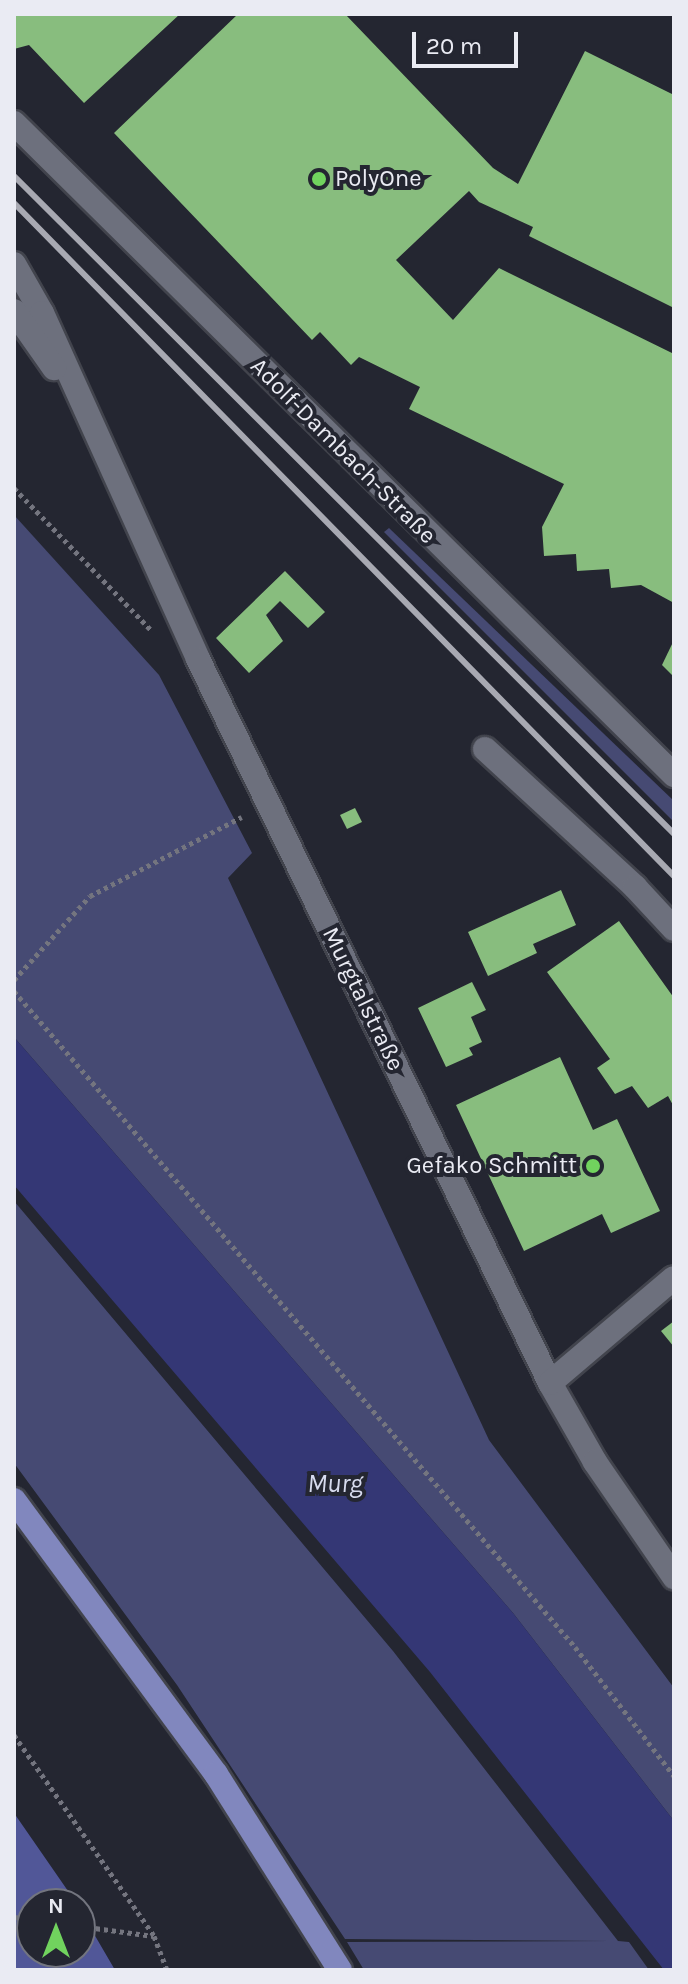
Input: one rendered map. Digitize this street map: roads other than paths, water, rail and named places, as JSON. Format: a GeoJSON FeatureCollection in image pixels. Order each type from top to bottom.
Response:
{"type":"FeatureCollection","features":[{"type":"Feature","properties":{"kind":"main road"},"geometry":{"type":"LineString","coordinates":[[14,1500],[216,1774],[340,1970]]}},
{"type":"Feature","properties":{"kind":"street","name":"Adolf-Dambach-Straße"},"geometry":{"type":"LineString","coordinates":[[14,123],[674,775]]}},
{"type":"Feature","properties":{"kind":"street","name":"Murgtalstraße"},"geometry":{"type":"LineString","coordinates":[[14,264],[42,313],[80,406],[198,659],[550,1383],[595,1462],[674,1577]]}},
{"type":"Feature","properties":{"kind":"street","name":"Murgtalstraße"},"geometry":{"type":"LineString","coordinates":[[14,311],[80,406]]}},
{"type":"Feature","properties":{"kind":"street"},"geometry":{"type":"LineString","coordinates":[[485,749],[635,887],[674,929]]}},
{"type":"Feature","properties":{"kind":"street"},"geometry":{"type":"LineString","coordinates":[[550,1383],[674,1278]]}},
{"type":"Feature","properties":{"kind":"water","name":"Murg"},"geometry":{"type":"Polygon","coordinates":[[[14,1037],[513,1613],[674,1821],[674,1970],[664,1970],[430,1672],[14,1185],[14,1037]]]}},
{"type":"Feature","properties":{"kind":"railway"},"geometry":{"type":"LineString","coordinates":[[14,176],[674,834]]}},
{"type":"Feature","properties":{"kind":"railway"},"geometry":{"type":"LineString","coordinates":[[14,203],[674,876]]}},
{"type":"Feature","properties":{"kind":"place","name":"PolyOne"},"geometry":{"type":"Point","coordinates":[319,179]}},
{"type":"Feature","properties":{"kind":"place","name":"Gefako Schmitt"},"geometry":{"type":"Point","coordinates":[593,1166]}}]}
